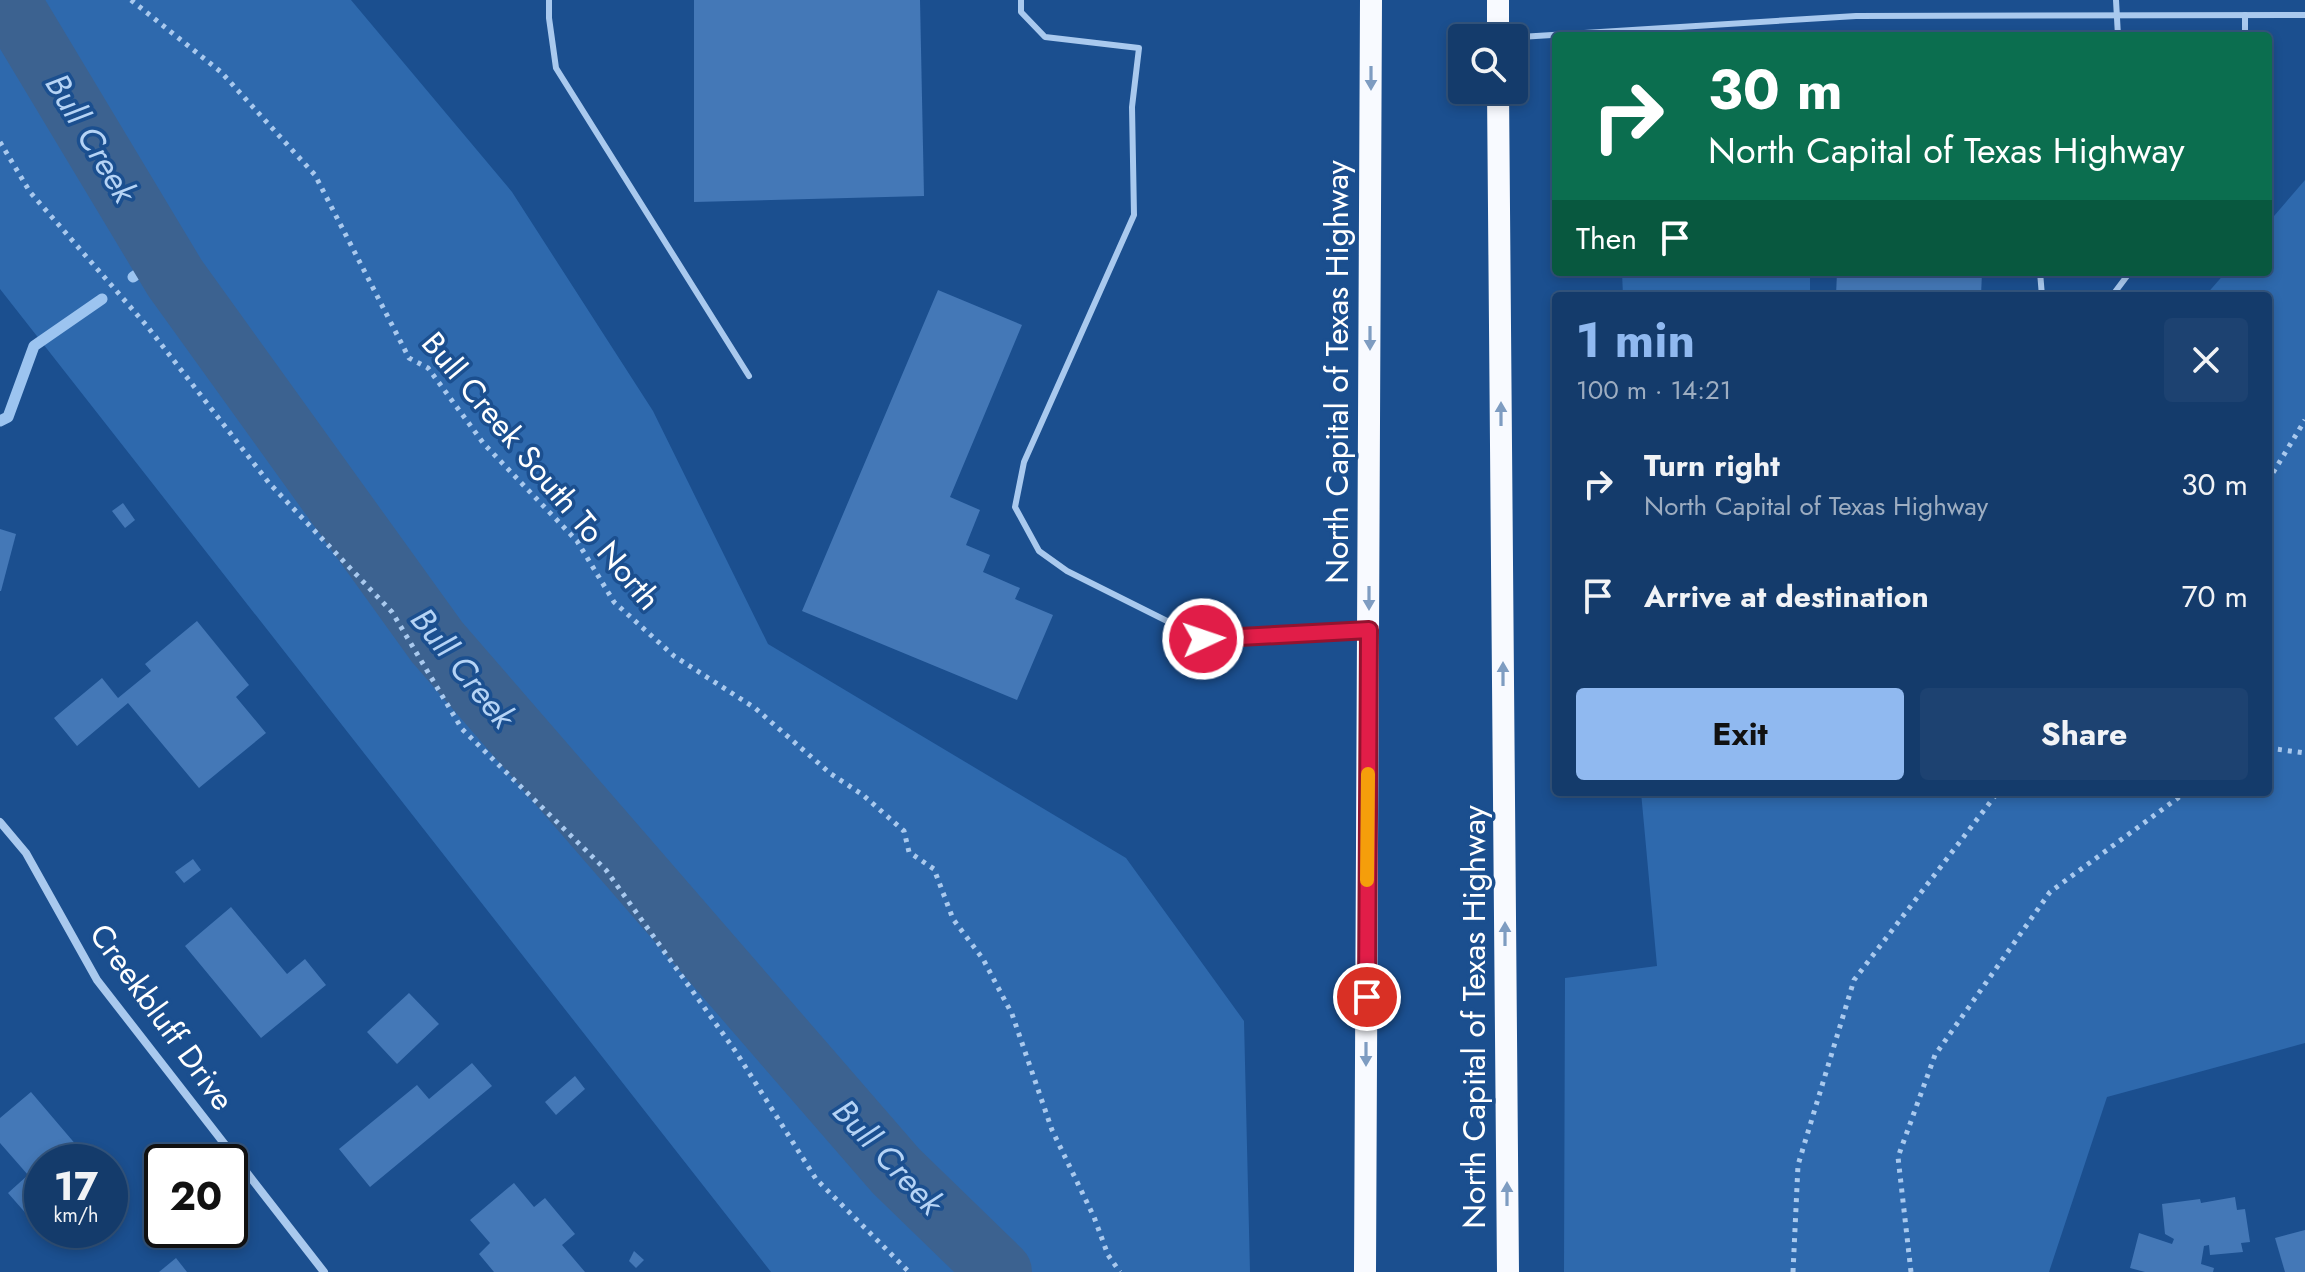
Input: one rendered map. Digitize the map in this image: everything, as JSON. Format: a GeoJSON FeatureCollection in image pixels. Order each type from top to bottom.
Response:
{"type":"FeatureCollection","features":[{"type":"Feature","properties":{"kind":"highway","name":"North Capital of Texas Highway"},"geometry":{"type":"LineString","coordinates":[[1365,1272],[1371,0]]}},
{"type":"Feature","properties":{"kind":"highway"},"geometry":{"type":"LineString","coordinates":[[1498,0],[1499,24]]}},
{"type":"Feature","properties":{"kind":"highway","name":"North Capital of Texas Highway"},"geometry":{"type":"LineString","coordinates":[[1498,104],[1508,1272]]}},
{"type":"Feature","properties":{"kind":"street","name":"Creekbluff Drive"},"geometry":{"type":"LineString","coordinates":[[0,822],[26,853],[97,980],[324,1272]]}},
{"type":"Feature","properties":{"kind":"lane"},"geometry":{"type":"LineString","coordinates":[[549,0],[556,68],[749,376]]}},
{"type":"Feature","properties":{"kind":"lane"},"geometry":{"type":"LineString","coordinates":[[1021,0],[1021,12],[1045,37],[1139,48],[1132,107],[1134,215],[1024,462],[1015,507],[1024,528],[1039,551],[1067,571],[1203,639],[1369,630]]}},
{"type":"Feature","properties":{"kind":"lane"},"geometry":{"type":"LineString","coordinates":[[2116,0],[2118,32]]}},
{"type":"Feature","properties":{"kind":"lane"},"geometry":{"type":"LineString","coordinates":[[2245,15],[2245,32]]}},
{"type":"Feature","properties":{"kind":"lane"},"geometry":{"type":"LineString","coordinates":[[1597,32],[1856,16],[2305,15]]}},
{"type":"Feature","properties":{"kind":"lane"},"geometry":{"type":"LineString","coordinates":[[1528,36],[1552,35]]}},
{"type":"Feature","properties":{"kind":"path","name":"Bull Creek South To North"},"geometry":{"type":"LineString","coordinates":[[131,0],[221,72],[315,175],[409,358],[428,368],[484,444],[577,541],[614,602],[674,656],[755,708],[831,774],[863,795],[904,831],[909,852],[934,869],[953,919],[983,959],[1012,1014],[1052,1130],[1094,1217],[1108,1255],[1120,1272]]}},
{"type":"Feature","properties":{"kind":"path"},"geometry":{"type":"LineString","coordinates":[[0,142],[30,192],[147,326],[269,483],[392,612],[462,729],[606,870],[736,1052],[816,1179],[909,1272]]}},
{"type":"Feature","properties":{"kind":"path"},"geometry":{"type":"LineString","coordinates":[[2272,474],[2305,420]]}},
{"type":"Feature","properties":{"kind":"path"},"geometry":{"type":"LineString","coordinates":[[2272,749],[2305,753]]}},
{"type":"Feature","properties":{"kind":"path"},"geometry":{"type":"LineString","coordinates":[[1793,1272],[1798,1165],[1854,980],[1995,796]]}},
{"type":"Feature","properties":{"kind":"path"},"geometry":{"type":"LineString","coordinates":[[1911,1272],[1898,1157],[1935,1055],[2050,892],[2181,796]]}},
{"type":"Feature","properties":{"kind":"shaded area"},"geometry":{"type":"Polygon","coordinates":[[[0,0],[351,0],[512,192],[653,411],[768,644],[1126,858],[1244,1021],[1250,1272],[771,1272],[0,289],[0,0]]]}},
{"type":"Feature","properties":{"kind":"shaded area"},"geometry":{"type":"Polygon","coordinates":[[[2305,180],[2305,1043],[2107,1097],[2049,1272],[1564,1272],[1565,978],[1657,966],[1641,796],[2272,796],[2272,292],[2208,292],[2222,276],[2272,276],[2272,218],[2305,180]]]}},
{"type":"Feature","properties":{"kind":"shaded area"},"geometry":{"type":"Polygon","coordinates":[[[1622,276],[1810,276],[1810,292],[1623,292],[1622,276]]]}},
{"type":"Feature","properties":{"kind":"building"},"geometry":{"type":"Polygon","coordinates":[[[694,0],[920,0],[924,196],[694,202],[694,0]]]}},
{"type":"Feature","properties":{"kind":"building"},"geometry":{"type":"Polygon","coordinates":[[[1837,276],[1982,276],[1981,292],[1836,292],[1837,276]]]}},
{"type":"Feature","properties":{"kind":"building"},"geometry":{"type":"Polygon","coordinates":[[[938,290],[1022,325],[950,497],[980,510],[966,545],[990,555],[983,572],[1020,588],[1015,599],[1053,615],[1017,700],[802,611],[938,290]]]}},
{"type":"Feature","properties":{"kind":"building"},"geometry":{"type":"Polygon","coordinates":[[[123,503],[135,520],[125,528],[112,511],[123,503]]]}},
{"type":"Feature","properties":{"kind":"building"},"geometry":{"type":"Polygon","coordinates":[[[0,529],[16,534],[1,591],[0,591],[0,529]]]}},
{"type":"Feature","properties":{"kind":"building"},"geometry":{"type":"Polygon","coordinates":[[[197,621],[249,685],[236,697],[266,733],[199,788],[128,703],[77,746],[54,718],[102,678],[118,698],[151,671],[145,664],[197,621]]]}},
{"type":"Feature","properties":{"kind":"building"},"geometry":{"type":"Polygon","coordinates":[[[193,859],[201,870],[184,883],[175,872],[193,859]]]}},
{"type":"Feature","properties":{"kind":"building"},"geometry":{"type":"Polygon","coordinates":[[[231,907],[287,974],[305,959],[326,985],[261,1038],[185,946],[231,907]]]}},
{"type":"Feature","properties":{"kind":"building"},"geometry":{"type":"Polygon","coordinates":[[[409,993],[439,1024],[397,1064],[367,1032],[409,993]]]}},
{"type":"Feature","properties":{"kind":"building"},"geometry":{"type":"Polygon","coordinates":[[[472,1063],[492,1086],[370,1187],[339,1149],[417,1085],[429,1099],[472,1063]]]}},
{"type":"Feature","properties":{"kind":"building"},"geometry":{"type":"Polygon","coordinates":[[[575,1076],[585,1089],[556,1115],[545,1102],[575,1076]]]}},
{"type":"Feature","properties":{"kind":"building"},"geometry":{"type":"Polygon","coordinates":[[[31,1092],[75,1144],[24,1144],[24,1170],[0,1143],[0,1118],[31,1092]]]}},
{"type":"Feature","properties":{"kind":"building"},"geometry":{"type":"Polygon","coordinates":[[[24,1179],[24,1211],[8,1193],[24,1179]]]}},
{"type":"Feature","properties":{"kind":"building"},"geometry":{"type":"Polygon","coordinates":[[[514,1183],[534,1207],[545,1198],[575,1234],[562,1245],[585,1272],[494,1272],[479,1254],[490,1243],[470,1220],[514,1183]]]}},
{"type":"Feature","properties":{"kind":"building"},"geometry":{"type":"Polygon","coordinates":[[[2235,1197],[2237,1210],[2245,1209],[2250,1242],[2241,1243],[2243,1252],[2210,1255],[2209,1245],[2204,1246],[2201,1264],[2214,1268],[2213,1272],[2145,1272],[2130,1268],[2139,1233],[2172,1244],[2174,1239],[2165,1234],[2162,1204],[2200,1199],[2201,1203],[2235,1197]]]}},
{"type":"Feature","properties":{"kind":"building"},"geometry":{"type":"Polygon","coordinates":[[[2305,1230],[2305,1272],[2285,1272],[2275,1238],[2305,1230]]]}},
{"type":"Feature","properties":{"kind":"building"},"geometry":{"type":"Polygon","coordinates":[[[634,1251],[644,1260],[636,1268],[629,1261],[634,1251]]]}},
{"type":"Feature","properties":{"kind":"building"},"geometry":{"type":"Polygon","coordinates":[[[176,1258],[187,1272],[159,1272],[176,1258]]]}},
{"type":"Feature","properties":{"kind":"waterway","name":"Bull Creek"},"geometry":{"type":"LineString","coordinates":[[8,0],[175,278],[437,642],[896,1171],[1000,1272]]}},
{"type":"Feature","properties":{"kind":"waterway"},"geometry":{"type":"LineString","coordinates":[[133,277],[162,257]]}},
{"type":"Feature","properties":{"kind":"waterway"},"geometry":{"type":"LineString","coordinates":[[0,421],[8,417],[34,346],[102,299]]}},
{"type":"Feature","properties":{"kind":"slow traffic"},"geometry":{"type":"LineString","coordinates":[[1367,880],[1368,774]]}},
{"type":"Feature","properties":{"kind":"route"},"geometry":{"type":"LineString","coordinates":[[1203,639],[1369,630],[1367,997]]}}]}
